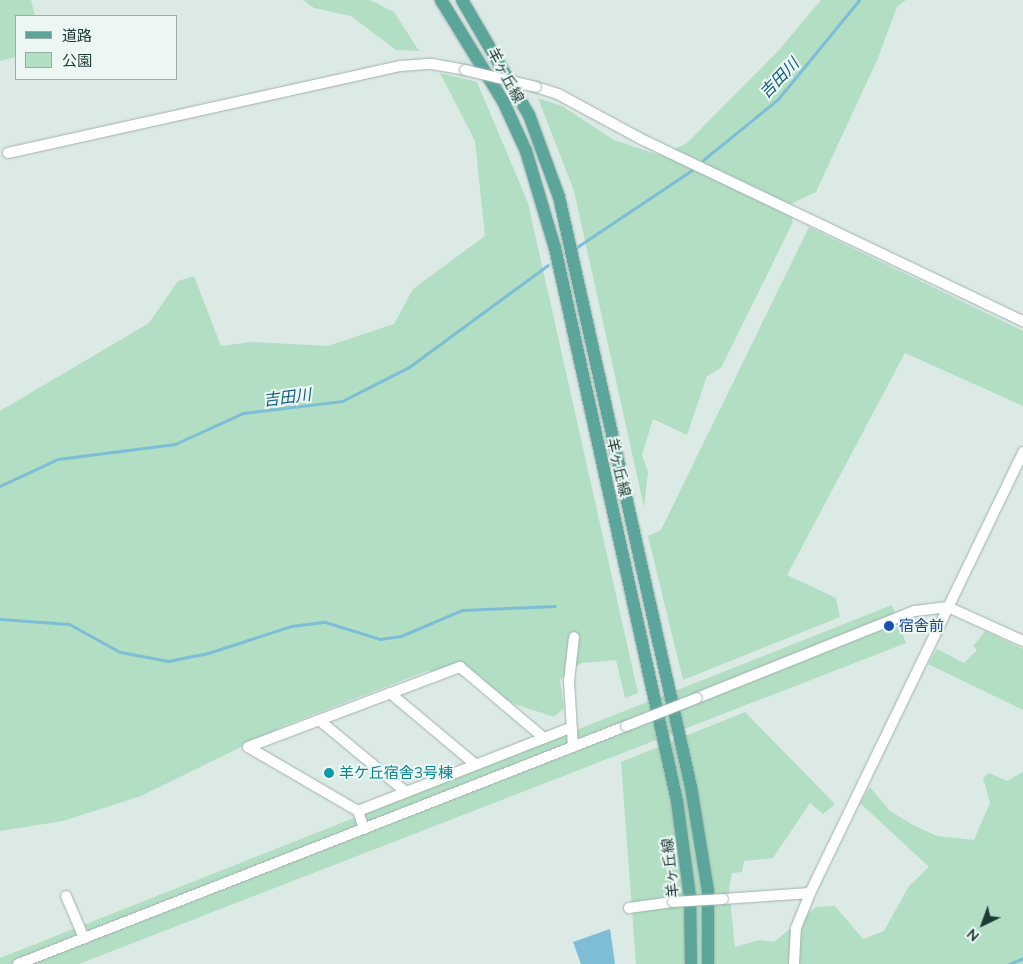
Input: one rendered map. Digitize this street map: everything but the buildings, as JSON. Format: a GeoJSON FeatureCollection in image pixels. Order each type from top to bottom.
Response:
{"type":"FeatureCollection","features":[{"type":"Feature","properties":{"kind":"main road","name":"羊ヶ丘線"},"geometry":{"type":"LineString","coordinates":[[440,0],[506,109],[526,151],[555,248],[677,802],[690,897],[692,964]]}},
{"type":"Feature","properties":{"kind":"main road","name":"羊ヶ丘線"},"geometry":{"type":"LineString","coordinates":[[462,0],[529,115],[559,197],[691,787],[708,891],[708,964]]}},
{"type":"Feature","properties":{"kind":"lane"},"geometry":{"type":"LineString","coordinates":[[8,153],[400,66],[432,64],[465,70],[558,94],[625,131],[1023,321]]}},
{"type":"Feature","properties":{"kind":"lane"},"geometry":{"type":"LineString","coordinates":[[794,964],[796,928],[810,893],[1023,452]]}},
{"type":"Feature","properties":{"kind":"lane"},"geometry":{"type":"LineString","coordinates":[[18,964],[915,611],[948,607],[1023,641]]}},
{"type":"Feature","properties":{"kind":"lane"},"geometry":{"type":"LineString","coordinates":[[573,747],[570,728],[574,636]]}},
{"type":"Feature","properties":{"kind":"lane"},"geometry":{"type":"LineString","coordinates":[[364,829],[358,812],[248,747],[460,667],[544,738]]}},
{"type":"Feature","properties":{"kind":"lane"},"geometry":{"type":"LineString","coordinates":[[390,693],[476,765]]}},
{"type":"Feature","properties":{"kind":"lane"},"geometry":{"type":"LineString","coordinates":[[319,720],[406,792]]}},
{"type":"Feature","properties":{"kind":"lane"},"geometry":{"type":"LineString","coordinates":[[358,812],[570,728]]}},
{"type":"Feature","properties":{"kind":"lane"},"geometry":{"type":"LineString","coordinates":[[629,908],[673,902],[810,893]]}},
{"type":"Feature","properties":{"kind":"lane"},"geometry":{"type":"LineString","coordinates":[[66,896],[84,938]]}},
{"type":"Feature","properties":{"kind":"green space"},"geometry":{"type":"Polygon","coordinates":[[[0,0],[31,0],[35,15],[15,15],[15,57],[0,61],[0,0]]]}},
{"type":"Feature","properties":{"kind":"green space"},"geometry":{"type":"Polygon","coordinates":[[[303,0],[370,0],[394,12],[419,51],[396,50],[351,16],[314,8],[303,0]]]}},
{"type":"Feature","properties":{"kind":"green space"},"geometry":{"type":"Polygon","coordinates":[[[821,0],[906,0],[897,7],[878,58],[816,192],[788,205],[793,222],[721,368],[707,376],[687,435],[653,419],[642,455],[648,472],[644,507],[574,191],[538,98],[562,106],[614,140],[659,155],[686,144],[779,50],[821,0]]]}},
{"type":"Feature","properties":{"kind":"green space"},"geometry":{"type":"Polygon","coordinates":[[[440,73],[477,82],[528,203],[638,693],[625,698],[616,660],[581,663],[560,680],[564,708],[554,717],[512,703],[463,673],[427,671],[286,725],[141,796],[63,821],[0,831],[0,411],[149,323],[178,281],[194,276],[221,346],[252,342],[328,346],[394,324],[413,289],[485,236],[475,141],[440,73]]]}},
{"type":"Feature","properties":{"kind":"green space"},"geometry":{"type":"Polygon","coordinates":[[[809,227],[1023,331],[1023,406],[905,353],[787,575],[836,598],[840,617],[683,680],[648,536],[661,530],[809,227]]]}},
{"type":"Feature","properties":{"kind":"green space"},"geometry":{"type":"Polygon","coordinates":[[[892,605],[906,643],[79,964],[0,964],[0,958],[892,605]]]}},
{"type":"Feature","properties":{"kind":"green space"},"geometry":{"type":"Polygon","coordinates":[[[985,631],[1023,649],[1023,710],[928,664],[937,649],[964,663],[977,650],[973,646],[985,631]]]}},
{"type":"Feature","properties":{"kind":"green space"},"geometry":{"type":"Polygon","coordinates":[[[745,712],[835,804],[823,814],[810,803],[773,858],[744,861],[742,872],[732,873],[729,889],[735,947],[759,940],[774,942],[816,907],[835,906],[863,939],[884,931],[909,886],[929,867],[860,803],[870,787],[890,811],[913,825],[937,836],[974,840],[990,803],[983,778],[989,773],[1007,781],[1023,772],[1023,964],[636,964],[621,762],[745,712]]]}},
{"type":"Feature","properties":{"kind":"water"},"geometry":{"type":"Polygon","coordinates":[[[610,929],[615,964],[581,964],[573,942],[610,929]]]}},
{"type":"Feature","properties":{"kind":"waterway","name":"吉田川"},"geometry":{"type":"LineString","coordinates":[[703,160],[778,99],[859,0]]}},
{"type":"Feature","properties":{"kind":"waterway","name":"吉田川"},"geometry":{"type":"LineString","coordinates":[[574,249],[692,170]]}},
{"type":"Feature","properties":{"kind":"waterway","name":"吉田川"},"geometry":{"type":"LineString","coordinates":[[0,486],[58,459],[175,444],[243,413],[342,401],[409,367],[548,265]]}},
{"type":"Feature","properties":{"kind":"waterway"},"geometry":{"type":"LineString","coordinates":[[0,619],[69,624],[120,652],[168,661],[208,653],[291,626],[325,622],[380,639],[401,636],[462,610],[555,606]]}},
{"type":"Feature","properties":{"kind":"waterway"},"geometry":{"type":"LineString","coordinates":[[1009,964],[1023,958]]}},
{"type":"Feature","properties":{"kind":"place","name":"宿舎前"},"geometry":{"type":"Point","coordinates":[889,626]}},
{"type":"Feature","properties":{"kind":"place","name":"羊ケ丘宿舎3号棟"},"geometry":{"type":"Point","coordinates":[329,773]}}]}
